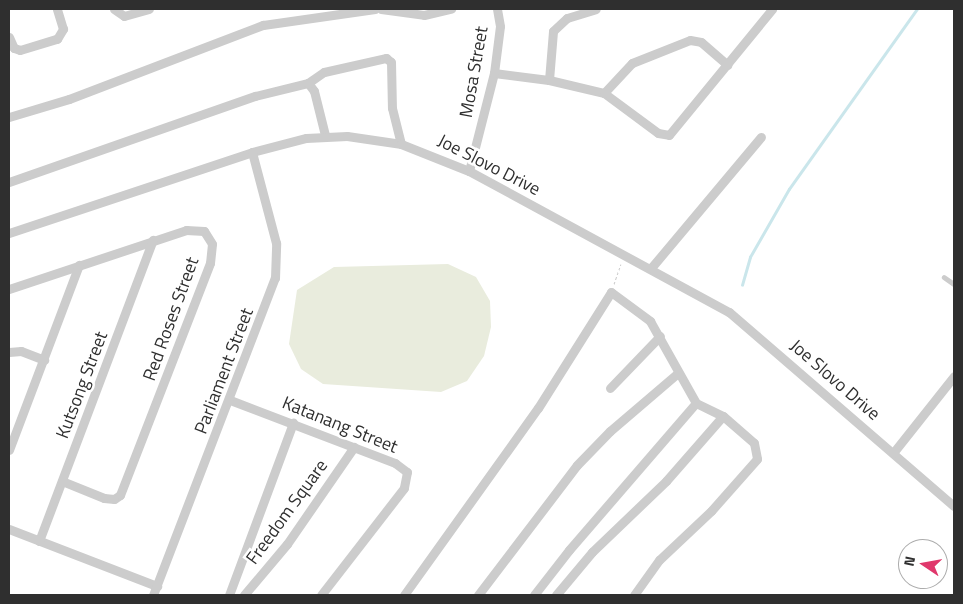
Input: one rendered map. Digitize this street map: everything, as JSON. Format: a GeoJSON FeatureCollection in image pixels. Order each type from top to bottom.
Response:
{"type":"FeatureCollection","features":[{"type":"Feature","properties":{"kind":"street"},"geometry":{"type":"LineString","coordinates":[[9,37],[14,48],[20,50],[57,38],[63,26],[57,9]]}},
{"type":"Feature","properties":{"kind":"street"},"geometry":{"type":"LineString","coordinates":[[114,9],[124,16],[149,9]]}},
{"type":"Feature","properties":{"kind":"street"},"geometry":{"type":"LineString","coordinates":[[9,117],[69,99],[263,25],[376,9]]}},
{"type":"Feature","properties":{"kind":"street"},"geometry":{"type":"LineString","coordinates":[[381,9],[424,15],[451,9]]}},
{"type":"Feature","properties":{"kind":"street","name":"Mosa Street"},"geometry":{"type":"LineString","coordinates":[[469,171],[494,74],[500,26],[497,9]]}},
{"type":"Feature","properties":{"kind":"street"},"geometry":{"type":"LineString","coordinates":[[549,80],[553,31],[568,18],[596,9]]}},
{"type":"Feature","properties":{"kind":"street"},"geometry":{"type":"LineString","coordinates":[[494,74],[549,80],[604,92],[658,133],[669,135],[772,9]]}},
{"type":"Feature","properties":{"kind":"street"},"geometry":{"type":"LineString","coordinates":[[604,92],[632,63],[690,40],[701,42],[727,65]]}},
{"type":"Feature","properties":{"kind":"street"},"geometry":{"type":"LineString","coordinates":[[9,182],[246,100],[308,83],[331,70],[389,58],[392,114],[401,144]]}},
{"type":"Feature","properties":{"kind":"street"},"geometry":{"type":"LineString","coordinates":[[308,83],[314,91],[325,135]]}},
{"type":"Feature","properties":{"kind":"street","name":"Joe Slovo Drive"},"geometry":{"type":"LineString","coordinates":[[9,232],[252,152],[325,135],[401,144],[469,171],[651,268],[741,320],[954,506]]}},
{"type":"Feature","properties":{"kind":"street"},"geometry":{"type":"LineString","coordinates":[[651,268],[761,137]]}},
{"type":"Feature","properties":{"kind":"street","name":"Parliament Street"},"geometry":{"type":"LineString","coordinates":[[153,595],[271,293],[278,264],[274,229],[252,152]]}},
{"type":"Feature","properties":{"kind":"street","name":"Red Roses Street"},"geometry":{"type":"LineString","coordinates":[[9,288],[194,228],[208,234],[213,250],[157,403],[117,498],[104,498],[62,481]]}},
{"type":"Feature","properties":{"kind":"street","name":"Kutsong Street"},"geometry":{"type":"LineString","coordinates":[[39,540],[153,240]]}},
{"type":"Feature","properties":{"kind":"street"},"geometry":{"type":"LineString","coordinates":[[9,450],[79,265]]}},
{"type":"Feature","properties":{"kind":"street"},"geometry":{"type":"LineString","coordinates":[[404,595],[538,408],[611,292],[637,309],[660,336],[678,373],[696,403],[723,416],[754,443],[757,458],[711,512],[658,560],[634,595]]}},
{"type":"Feature","properties":{"kind":"street"},"geometry":{"type":"LineString","coordinates":[[610,388],[660,336]]}},
{"type":"Feature","properties":{"kind":"street"},"geometry":{"type":"LineString","coordinates":[[9,352],[21,351],[44,360]]}},
{"type":"Feature","properties":{"kind":"street"},"geometry":{"type":"LineString","coordinates":[[478,595],[578,465],[610,431],[678,373]]}},
{"type":"Feature","properties":{"kind":"street"},"geometry":{"type":"LineString","coordinates":[[893,453],[954,376]]}},
{"type":"Feature","properties":{"kind":"street","name":"Katanang Street"},"geometry":{"type":"LineString","coordinates":[[230,400],[354,447],[400,466],[407,472],[406,483],[321,595]]}},
{"type":"Feature","properties":{"kind":"street"},"geometry":{"type":"LineString","coordinates":[[534,595],[568,550],[696,403]]}},
{"type":"Feature","properties":{"kind":"street"},"geometry":{"type":"LineString","coordinates":[[556,595],[592,552],[666,481],[723,416]]}},
{"type":"Feature","properties":{"kind":"street","name":"Freedom Square"},"geometry":{"type":"LineString","coordinates":[[229,595],[293,423]]}},
{"type":"Feature","properties":{"kind":"street","name":"Freedom Square"},"geometry":{"type":"LineString","coordinates":[[244,595],[287,544],[354,447]]}},
{"type":"Feature","properties":{"kind":"street"},"geometry":{"type":"LineString","coordinates":[[9,529],[157,586]]}},
{"type":"Feature","properties":{"kind":"lane"},"geometry":{"type":"LineString","coordinates":[[944,277],[954,284]]}},
{"type":"Feature","properties":{"kind":"path"},"geometry":{"type":"LineString","coordinates":[[611,292],[625,254]]}},
{"type":"Feature","properties":{"kind":"shaded area"},"geometry":{"type":"Polygon","coordinates":[[[448,264],[476,277],[490,301],[491,327],[484,356],[467,381],[441,392],[323,384],[301,369],[289,344],[297,290],[334,267],[448,264]]]}},
{"type":"Feature","properties":{"kind":"waterway"},"geometry":{"type":"LineString","coordinates":[[742,285],[750,257],[789,189],[917,9]]}}]}
